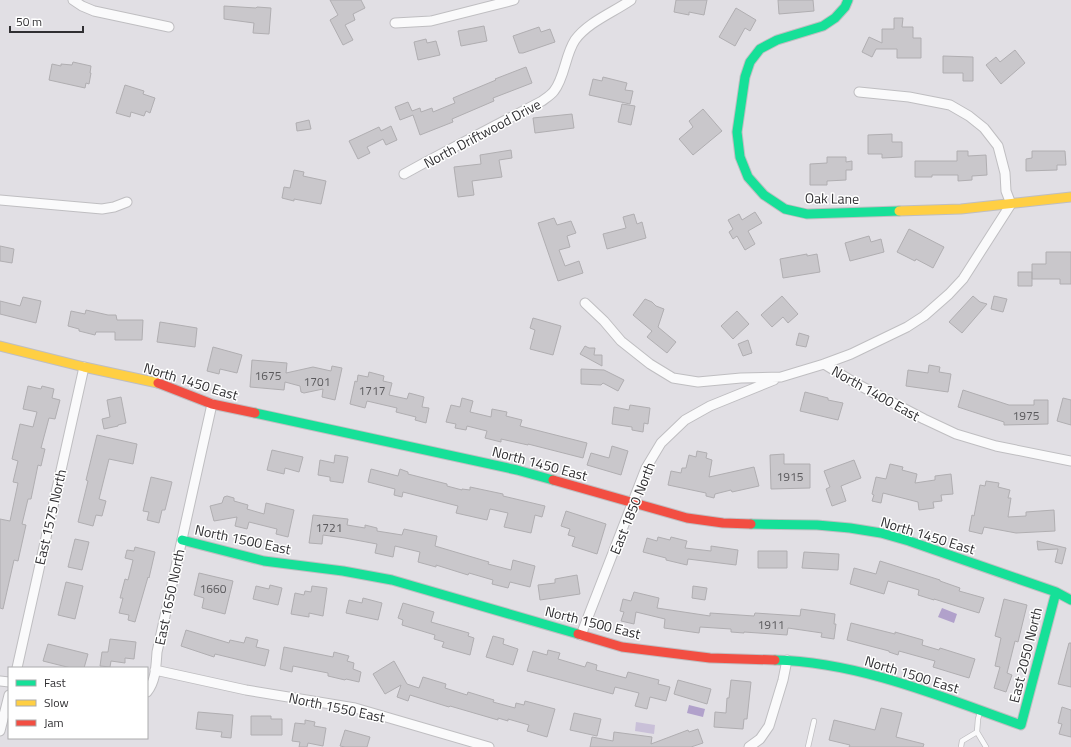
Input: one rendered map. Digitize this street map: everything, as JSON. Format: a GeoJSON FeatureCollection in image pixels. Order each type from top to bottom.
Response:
{"type":"FeatureCollection","features":[{"type":"Feature","properties":{"kind":"street"},"geometry":{"type":"LineString","coordinates":[[73,0],[94,11],[169,27]]}},
{"type":"Feature","properties":{"kind":"street"},"geometry":{"type":"LineString","coordinates":[[395,23],[431,21],[514,0]]}},
{"type":"Feature","properties":{"kind":"street","name":"North Driftwood Drive"},"geometry":{"type":"LineString","coordinates":[[404,174],[542,101],[554,91],[560,80],[566,60],[575,40],[585,30],[604,16],[631,0]]}},
{"type":"Feature","properties":{"kind":"street","name":"Oak Lane"},"geometry":{"type":"LineString","coordinates":[[848,0],[845,7],[835,18],[822,26],[777,40],[760,49],[750,62],[745,76],[737,132],[740,157],[748,177],[764,195],[785,209],[807,214],[961,209],[1071,197]]}},
{"type":"Feature","properties":{"kind":"street"},"geometry":{"type":"LineString","coordinates":[[824,364],[851,354],[907,327],[936,306],[963,279],[1011,204],[1006,191],[1005,173],[998,146],[984,128],[969,116],[950,105],[909,96],[859,92]]}},
{"type":"Feature","properties":{"kind":"street"},"geometry":{"type":"LineString","coordinates":[[0,200],[102,209],[114,207],[127,202]]}},
{"type":"Feature","properties":{"kind":"street","name":"North 1400 East"},"geometry":{"type":"LineString","coordinates":[[585,303],[604,321],[621,342],[650,364],[673,378],[698,382],[741,378],[781,377],[824,364],[855,383],[956,434],[996,446],[1071,461]]}},
{"type":"Feature","properties":{"kind":"street","name":"North 1450 East"},"geometry":{"type":"LineString","coordinates":[[0,346],[161,384],[212,404],[517,470],[687,518],[723,523],[817,525],[881,533],[909,541],[1056,592],[1071,600]]}},
{"type":"Feature","properties":{"kind":"street","name":"East 1575 North"},"geometry":{"type":"LineString","coordinates":[[17,667],[84,367]]}},
{"type":"Feature","properties":{"kind":"street","name":"East 1850 North"},"geometry":{"type":"LineString","coordinates":[[582,635],[646,468],[661,443],[685,420],[710,406],[781,377]]}},
{"type":"Feature","properties":{"kind":"street","name":"East 1650 North"},"geometry":{"type":"LineString","coordinates":[[148,691],[152,684],[157,652],[212,404]]}},
{"type":"Feature","properties":{"kind":"street","name":"North 1500 East"},"geometry":{"type":"LineString","coordinates":[[182,540],[264,561],[342,571],[392,580],[622,647],[710,658],[787,660],[818,663],[872,675],[920,689],[1021,725]]}},
{"type":"Feature","properties":{"kind":"street","name":"East 2050 North"},"geometry":{"type":"LineString","coordinates":[[1021,725],[1056,592]]}},
{"type":"Feature","properties":{"kind":"street"},"geometry":{"type":"LineString","coordinates":[[749,747],[760,739],[769,726],[783,680],[787,660]]}},
{"type":"Feature","properties":{"kind":"street","name":"North 1550 East"},"geometry":{"type":"LineString","coordinates":[[155,670],[246,690],[355,708],[489,747]]}},
{"type":"Feature","properties":{"kind":"street"},"geometry":{"type":"LineString","coordinates":[[0,731],[8,699]]}},
{"type":"Feature","properties":{"kind":"lane"},"geometry":{"type":"LineString","coordinates":[[980,710],[977,732],[986,747]]}},
{"type":"Feature","properties":{"kind":"lane"},"geometry":{"type":"LineString","coordinates":[[808,747],[814,721]]}},
{"type":"Feature","properties":{"kind":"lane"},"geometry":{"type":"LineString","coordinates":[[961,747],[962,741],[977,732]]}},
{"type":"Feature","properties":{"kind":"shaded area"},"geometry":{"type":"Polygon","coordinates":[[[942,608],[957,614],[954,623],[938,617],[942,608]]]}},
{"type":"Feature","properties":{"kind":"shaded area"},"geometry":{"type":"Polygon","coordinates":[[[689,705],[705,709],[703,717],[687,713],[689,705]]]}},
{"type":"Feature","properties":{"kind":"shaded area"},"geometry":{"type":"Polygon","coordinates":[[[636,722],[655,725],[654,734],[635,731],[636,722]]]}},
{"type":"Feature","properties":{"kind":"building"},"geometry":{"type":"Polygon","coordinates":[[[330,0],[361,0],[365,8],[353,14],[355,20],[345,25],[353,40],[343,45],[330,20],[338,15],[330,0]]]}},
{"type":"Feature","properties":{"kind":"building"},"geometry":{"type":"Polygon","coordinates":[[[676,0],[707,0],[704,15],[689,12],[689,15],[674,12],[676,0]]]}},
{"type":"Feature","properties":{"kind":"building"},"geometry":{"type":"Polygon","coordinates":[[[778,0],[813,0],[814,11],[779,14],[778,0]]]}},
{"type":"Feature","properties":{"kind":"building"},"geometry":{"type":"Polygon","coordinates":[[[224,6],[271,8],[269,34],[253,33],[254,23],[224,19],[224,6]]]}},
{"type":"Feature","properties":{"kind":"building"},"geometry":{"type":"Polygon","coordinates":[[[736,8],[756,20],[750,31],[745,28],[735,46],[719,37],[736,8]]]}},
{"type":"Feature","properties":{"kind":"building"},"geometry":{"type":"Polygon","coordinates":[[[894,18],[903,18],[902,27],[913,27],[913,38],[921,38],[921,58],[897,58],[897,49],[876,49],[872,57],[862,52],[869,37],[882,43],[882,29],[894,29],[894,18]]]}},
{"type":"Feature","properties":{"kind":"building"},"geometry":{"type":"Polygon","coordinates":[[[484,26],[487,41],[461,46],[458,31],[484,26]]]}},
{"type":"Feature","properties":{"kind":"building"},"geometry":{"type":"Polygon","coordinates":[[[539,27],[541,32],[550,29],[555,42],[519,53],[513,36],[539,27]]]}},
{"type":"Feature","properties":{"kind":"building"},"geometry":{"type":"Polygon","coordinates":[[[426,39],[427,43],[436,41],[440,55],[418,60],[414,42],[426,39]]]}},
{"type":"Feature","properties":{"kind":"building"},"geometry":{"type":"Polygon","coordinates":[[[1015,50],[1025,63],[1001,84],[986,65],[996,57],[1000,62],[1015,50]]]}},
{"type":"Feature","properties":{"kind":"building"},"geometry":{"type":"Polygon","coordinates":[[[943,56],[973,57],[973,81],[963,81],[963,73],[943,73],[943,56]]]}},
{"type":"Feature","properties":{"kind":"building"},"geometry":{"type":"Polygon","coordinates":[[[73,62],[91,66],[89,84],[86,83],[85,88],[49,80],[52,64],[61,66],[61,64],[72,65],[73,62]]]}},
{"type":"Feature","properties":{"kind":"building"},"geometry":{"type":"Polygon","coordinates":[[[526,67],[532,83],[493,98],[494,101],[452,119],[453,122],[420,135],[413,115],[400,120],[395,107],[408,102],[412,111],[420,108],[421,112],[432,108],[433,112],[455,103],[453,98],[526,67]]]}},
{"type":"Feature","properties":{"kind":"building"},"geometry":{"type":"Polygon","coordinates":[[[603,77],[627,83],[625,90],[633,91],[630,104],[589,95],[593,79],[602,81],[603,77]]]}},
{"type":"Feature","properties":{"kind":"building"},"geometry":{"type":"Polygon","coordinates":[[[125,85],[144,91],[143,94],[155,98],[150,113],[146,111],[144,116],[131,112],[130,117],[116,113],[125,85]]]}},
{"type":"Feature","properties":{"kind":"building"},"geometry":{"type":"Polygon","coordinates":[[[622,104],[635,106],[631,125],[618,122],[622,104]]]}},
{"type":"Feature","properties":{"kind":"building"},"geometry":{"type":"Polygon","coordinates":[[[703,109],[722,131],[693,155],[679,139],[693,127],[689,121],[703,109]]]}},
{"type":"Feature","properties":{"kind":"building"},"geometry":{"type":"Polygon","coordinates":[[[572,114],[574,128],[535,133],[533,118],[572,114]]]}},
{"type":"Feature","properties":{"kind":"building"},"geometry":{"type":"Polygon","coordinates":[[[309,120],[311,129],[297,131],[296,123],[309,120]]]}},
{"type":"Feature","properties":{"kind":"building"},"geometry":{"type":"Polygon","coordinates":[[[391,126],[397,140],[386,145],[383,139],[367,147],[370,153],[358,159],[349,141],[379,127],[381,131],[391,126]]]}},
{"type":"Feature","properties":{"kind":"building"},"geometry":{"type":"Polygon","coordinates":[[[892,134],[892,142],[902,142],[902,157],[882,158],[882,154],[868,154],[868,135],[892,134]]]}},
{"type":"Feature","properties":{"kind":"building"},"geometry":{"type":"Polygon","coordinates":[[[511,150],[512,158],[499,160],[502,177],[472,181],[474,195],[458,197],[454,167],[481,164],[480,155],[511,150]]]}},
{"type":"Feature","properties":{"kind":"building"},"geometry":{"type":"Polygon","coordinates":[[[957,151],[968,151],[968,156],[986,155],[987,175],[972,176],[972,180],[958,181],[958,175],[932,175],[932,177],[915,177],[915,161],[957,161],[957,151]]]}},
{"type":"Feature","properties":{"kind":"building"},"geometry":{"type":"Polygon","coordinates":[[[1032,151],[1065,151],[1066,165],[1057,165],[1057,170],[1026,171],[1026,159],[1032,158],[1032,151]]]}},
{"type":"Feature","properties":{"kind":"building"},"geometry":{"type":"Polygon","coordinates":[[[827,157],[846,157],[846,162],[852,161],[852,170],[846,170],[846,180],[827,181],[827,185],[810,185],[810,164],[827,163],[827,157]]]}},
{"type":"Feature","properties":{"kind":"building"},"geometry":{"type":"Polygon","coordinates":[[[294,170],[304,172],[303,176],[326,181],[321,204],[282,198],[284,187],[290,188],[294,170]]]}},
{"type":"Feature","properties":{"kind":"building"},"geometry":{"type":"Polygon","coordinates":[[[755,212],[762,223],[748,231],[755,244],[745,250],[737,236],[733,239],[729,232],[733,229],[728,220],[739,214],[742,220],[755,212]]]}},
{"type":"Feature","properties":{"kind":"building"},"geometry":{"type":"Polygon","coordinates":[[[634,214],[637,224],[642,222],[646,238],[607,249],[603,234],[626,228],[623,217],[634,214]]]}},
{"type":"Feature","properties":{"kind":"building"},"geometry":{"type":"Polygon","coordinates":[[[554,218],[557,225],[571,221],[576,233],[567,236],[570,247],[559,250],[565,266],[579,261],[583,273],[558,281],[538,223],[554,218]]]}},
{"type":"Feature","properties":{"kind":"building"},"geometry":{"type":"Polygon","coordinates":[[[909,229],[944,247],[933,268],[916,259],[915,261],[897,252],[909,229]]]}},
{"type":"Feature","properties":{"kind":"building"},"geometry":{"type":"Polygon","coordinates":[[[869,236],[871,242],[881,239],[884,252],[850,261],[845,243],[869,236]]]}},
{"type":"Feature","properties":{"kind":"building"},"geometry":{"type":"Polygon","coordinates":[[[0,246],[14,249],[12,263],[0,261],[0,246]]]}},
{"type":"Feature","properties":{"kind":"building"},"geometry":{"type":"Polygon","coordinates":[[[1046,252],[1071,252],[1071,284],[1060,284],[1060,279],[1032,279],[1032,264],[1046,264],[1046,252]]]}},
{"type":"Feature","properties":{"kind":"building"},"geometry":{"type":"Polygon","coordinates":[[[807,254],[807,256],[817,254],[820,272],[783,278],[780,259],[807,254]]]}},
{"type":"Feature","properties":{"kind":"building"},"geometry":{"type":"Polygon","coordinates":[[[1018,272],[1032,272],[1032,286],[1018,286],[1018,272]]]}},
{"type":"Feature","properties":{"kind":"building"},"geometry":{"type":"Polygon","coordinates":[[[782,296],[798,314],[788,323],[783,317],[772,327],[761,315],[782,296]]]}},
{"type":"Feature","properties":{"kind":"building"},"geometry":{"type":"Polygon","coordinates":[[[973,296],[980,302],[987,304],[962,333],[949,322],[973,296]]]}},
{"type":"Feature","properties":{"kind":"building"},"geometry":{"type":"Polygon","coordinates":[[[994,296],[1007,299],[1003,312],[991,309],[994,296]]]}},
{"type":"Feature","properties":{"kind":"building"},"geometry":{"type":"Polygon","coordinates":[[[23,297],[41,301],[36,323],[0,314],[0,301],[20,306],[23,297]]]}},
{"type":"Feature","properties":{"kind":"building"},"geometry":{"type":"Polygon","coordinates":[[[645,299],[664,309],[658,327],[676,342],[667,353],[647,337],[652,331],[633,315],[645,299]]]}},
{"type":"Feature","properties":{"kind":"building"},"geometry":{"type":"Polygon","coordinates":[[[86,310],[108,315],[116,315],[117,320],[143,320],[142,340],[115,340],[115,332],[96,332],[95,335],[79,331],[79,329],[68,326],[71,311],[85,314],[86,310]]]}},
{"type":"Feature","properties":{"kind":"building"},"geometry":{"type":"Polygon","coordinates":[[[737,311],[749,324],[733,339],[721,326],[737,311]]]}},
{"type":"Feature","properties":{"kind":"building"},"geometry":{"type":"Polygon","coordinates":[[[533,318],[561,326],[553,355],[530,349],[535,330],[530,328],[533,318]]]}},
{"type":"Feature","properties":{"kind":"building"},"geometry":{"type":"Polygon","coordinates":[[[160,322],[197,328],[195,347],[157,342],[160,322]]]}},
{"type":"Feature","properties":{"kind":"building"},"geometry":{"type":"Polygon","coordinates":[[[799,333],[809,336],[806,347],[796,345],[799,333]]]}},
{"type":"Feature","properties":{"kind":"building"},"geometry":{"type":"Polygon","coordinates":[[[748,340],[752,353],[743,356],[738,344],[748,340]]]}},
{"type":"Feature","properties":{"kind":"building"},"geometry":{"type":"Polygon","coordinates":[[[585,346],[595,348],[594,355],[602,355],[602,366],[580,354],[585,346]]]}},
{"type":"Feature","properties":{"kind":"building"},"geometry":{"type":"Polygon","coordinates":[[[213,347],[242,355],[237,373],[220,369],[219,374],[207,371],[213,347]]]}},
{"type":"Feature","properties":{"kind":"building"},"geometry":{"type":"Polygon","coordinates":[[[252,360],[287,363],[286,373],[313,367],[331,371],[332,366],[342,368],[335,400],[322,397],[323,389],[304,393],[301,392],[300,386],[285,382],[284,390],[250,387],[252,360]]]}},
{"type":"Feature","properties":{"kind":"building"},"geometry":{"type":"Polygon","coordinates":[[[929,365],[940,367],[939,372],[951,374],[948,392],[906,386],[908,370],[928,373],[929,365]]]}},
{"type":"Feature","properties":{"kind":"building"},"geometry":{"type":"Polygon","coordinates":[[[581,369],[604,370],[624,380],[618,391],[603,383],[601,385],[581,384],[581,369]]]}},
{"type":"Feature","properties":{"kind":"building"},"geometry":{"type":"Polygon","coordinates":[[[369,372],[384,376],[383,381],[392,383],[389,395],[407,399],[409,393],[424,397],[422,407],[429,408],[426,423],[415,420],[416,417],[396,412],[397,408],[367,401],[365,408],[350,404],[355,381],[357,382],[358,375],[368,377],[369,372]]]}},
{"type":"Feature","properties":{"kind":"building"},"geometry":{"type":"Polygon","coordinates":[[[28,386],[41,389],[42,386],[54,389],[52,398],[60,400],[55,419],[49,418],[41,448],[45,449],[41,466],[38,465],[31,499],[28,499],[22,524],[26,525],[18,561],[14,560],[3,609],[0,608],[0,519],[10,521],[18,483],[13,482],[18,461],[12,459],[20,424],[33,427],[37,412],[23,409],[28,386]]]}},
{"type":"Feature","properties":{"kind":"building"},"geometry":{"type":"Polygon","coordinates":[[[963,390],[1009,405],[1034,405],[1034,400],[1048,400],[1048,424],[1004,425],[1004,422],[958,407],[963,390]]]}},
{"type":"Feature","properties":{"kind":"building"},"geometry":{"type":"Polygon","coordinates":[[[805,392],[828,398],[828,400],[843,403],[838,420],[800,411],[805,392]]]}},
{"type":"Feature","properties":{"kind":"building"},"geometry":{"type":"Polygon","coordinates":[[[121,397],[126,423],[104,429],[102,419],[110,417],[107,400],[121,397]]]}},
{"type":"Feature","properties":{"kind":"building"},"geometry":{"type":"Polygon","coordinates":[[[462,398],[473,401],[470,412],[491,417],[492,409],[507,412],[506,416],[522,420],[520,426],[587,443],[583,458],[528,444],[501,439],[501,442],[485,438],[487,431],[467,426],[466,430],[455,428],[456,424],[446,422],[451,405],[460,407],[462,398]]]}},
{"type":"Feature","properties":{"kind":"building"},"geometry":{"type":"Polygon","coordinates":[[[1063,398],[1071,400],[1071,425],[1057,421],[1063,398]]]}},
{"type":"Feature","properties":{"kind":"building"},"geometry":{"type":"Polygon","coordinates":[[[630,405],[650,408],[648,424],[644,423],[643,432],[632,430],[632,427],[612,424],[614,407],[629,410],[630,405]]]}},
{"type":"Feature","properties":{"kind":"building"},"geometry":{"type":"Polygon","coordinates":[[[97,435],[137,444],[133,464],[109,459],[99,499],[106,501],[102,516],[96,515],[93,526],[78,522],[97,435]]]}},
{"type":"Feature","properties":{"kind":"building"},"geometry":{"type":"Polygon","coordinates":[[[612,446],[628,451],[621,475],[587,465],[591,453],[609,458],[612,446]]]}},
{"type":"Feature","properties":{"kind":"building"},"geometry":{"type":"Polygon","coordinates":[[[272,450],[303,457],[299,472],[285,468],[284,474],[267,470],[272,450]]]}},
{"type":"Feature","properties":{"kind":"building"},"geometry":{"type":"Polygon","coordinates":[[[697,451],[707,453],[706,458],[712,460],[709,477],[754,467],[759,486],[715,494],[714,498],[706,496],[706,493],[668,485],[671,471],[681,473],[682,468],[686,468],[689,455],[696,457],[697,451]]]}},
{"type":"Feature","properties":{"kind":"building"},"geometry":{"type":"Polygon","coordinates":[[[784,454],[784,464],[810,464],[810,488],[771,489],[770,455],[784,454]]]}},
{"type":"Feature","properties":{"kind":"building"},"geometry":{"type":"Polygon","coordinates":[[[335,455],[348,457],[343,483],[330,481],[330,477],[318,475],[320,460],[334,463],[335,455]]]}},
{"type":"Feature","properties":{"kind":"building"},"geometry":{"type":"Polygon","coordinates":[[[854,460],[861,478],[841,486],[846,501],[832,506],[826,489],[830,487],[824,471],[854,460]]]}},
{"type":"Feature","properties":{"kind":"building"},"geometry":{"type":"Polygon","coordinates":[[[890,464],[903,467],[902,470],[917,474],[915,483],[935,480],[935,476],[951,474],[953,494],[941,495],[942,501],[933,502],[934,508],[919,510],[918,502],[883,493],[881,503],[872,501],[876,477],[886,479],[890,464]]]}},
{"type":"Feature","properties":{"kind":"building"},"geometry":{"type":"Polygon","coordinates":[[[371,469],[398,476],[400,469],[408,472],[408,474],[447,484],[447,486],[462,490],[470,490],[470,487],[503,494],[503,496],[545,506],[542,517],[535,515],[531,533],[504,527],[508,513],[490,509],[487,520],[456,513],[458,506],[403,492],[402,497],[394,495],[395,489],[368,482],[371,469]]]}},
{"type":"Feature","properties":{"kind":"building"},"geometry":{"type":"Polygon","coordinates":[[[151,477],[172,482],[165,510],[162,510],[159,523],[147,520],[149,512],[143,511],[151,477]]]}},
{"type":"Feature","properties":{"kind":"building"},"geometry":{"type":"Polygon","coordinates":[[[986,481],[999,483],[998,487],[1010,490],[1008,498],[1011,498],[1008,517],[1026,516],[1026,512],[1054,510],[1055,531],[1016,533],[984,527],[982,534],[969,531],[972,515],[974,516],[980,485],[985,486],[986,481]]]}},
{"type":"Feature","properties":{"kind":"building"},"geometry":{"type":"Polygon","coordinates":[[[227,496],[234,498],[234,501],[248,505],[247,509],[264,514],[266,503],[294,510],[288,537],[276,534],[277,529],[249,522],[247,529],[235,526],[237,517],[214,521],[210,506],[222,503],[224,497],[227,496]]]}},
{"type":"Feature","properties":{"kind":"building"},"geometry":{"type":"Polygon","coordinates":[[[566,511],[606,524],[597,554],[572,546],[575,537],[568,535],[570,529],[561,526],[566,511]]]}},
{"type":"Feature","properties":{"kind":"building"},"geometry":{"type":"Polygon","coordinates":[[[313,515],[348,519],[347,525],[365,528],[365,525],[377,528],[377,531],[402,535],[404,529],[437,536],[435,546],[489,562],[488,564],[511,570],[513,560],[535,566],[530,587],[510,582],[508,588],[492,584],[493,580],[469,573],[468,575],[436,565],[436,567],[418,562],[420,552],[395,546],[393,557],[375,553],[377,544],[345,538],[323,535],[322,544],[309,543],[313,515]]]}},
{"type":"Feature","properties":{"kind":"building"},"geometry":{"type":"Polygon","coordinates":[[[658,537],[670,540],[671,537],[687,541],[685,548],[711,551],[711,546],[738,550],[736,565],[688,559],[687,565],[643,552],[647,538],[657,541],[658,537]]]}},
{"type":"Feature","properties":{"kind":"building"},"geometry":{"type":"Polygon","coordinates":[[[75,539],[89,542],[82,570],[68,567],[75,539]]]}},
{"type":"Feature","properties":{"kind":"building"},"geometry":{"type":"Polygon","coordinates":[[[1037,541],[1066,548],[1062,564],[1055,562],[1058,549],[1038,550],[1037,541]]]}},
{"type":"Feature","properties":{"kind":"building"},"geometry":{"type":"Polygon","coordinates":[[[135,547],[155,552],[149,578],[148,577],[135,622],[128,620],[129,615],[119,613],[123,598],[120,598],[125,579],[128,580],[133,560],[125,558],[127,550],[134,551],[135,547]]]}},
{"type":"Feature","properties":{"kind":"building"},"geometry":{"type":"Polygon","coordinates":[[[758,551],[787,551],[787,568],[758,568],[758,551]]]}},
{"type":"Feature","properties":{"kind":"building"},"geometry":{"type":"Polygon","coordinates":[[[804,552],[839,554],[838,570],[802,568],[804,552]]]}},
{"type":"Feature","properties":{"kind":"building"},"geometry":{"type":"Polygon","coordinates":[[[880,561],[940,580],[960,588],[959,591],[984,598],[979,613],[918,595],[919,590],[888,581],[884,594],[850,584],[854,568],[876,574],[880,561]]]}},
{"type":"Feature","properties":{"kind":"building"},"geometry":{"type":"Polygon","coordinates":[[[199,573],[233,581],[225,614],[202,608],[204,598],[194,595],[199,573]]]}},
{"type":"Feature","properties":{"kind":"building"},"geometry":{"type":"Polygon","coordinates":[[[577,575],[580,594],[540,600],[538,585],[555,583],[555,579],[577,575]]]}},
{"type":"Feature","properties":{"kind":"building"},"geometry":{"type":"Polygon","coordinates":[[[66,582],[83,586],[75,619],[58,615],[66,582]]]}},
{"type":"Feature","properties":{"kind":"building"},"geometry":{"type":"Polygon","coordinates":[[[270,585],[282,588],[278,605],[253,599],[256,586],[269,589],[270,585]]]}},
{"type":"Feature","properties":{"kind":"building"},"geometry":{"type":"Polygon","coordinates":[[[312,586],[327,588],[323,616],[309,613],[309,617],[291,614],[295,593],[304,595],[305,591],[311,592],[312,586]]]}},
{"type":"Feature","properties":{"kind":"building"},"geometry":{"type":"Polygon","coordinates":[[[693,586],[707,588],[705,600],[692,598],[693,586]]]}},
{"type":"Feature","properties":{"kind":"building"},"geometry":{"type":"Polygon","coordinates":[[[634,592],[659,598],[657,608],[710,616],[710,613],[754,616],[755,613],[800,616],[801,609],[835,614],[834,624],[836,624],[834,639],[821,637],[822,633],[788,628],[787,635],[731,632],[731,629],[700,627],[699,633],[664,628],[665,619],[636,612],[634,624],[621,621],[624,612],[620,611],[623,599],[631,601],[634,592]]]}},
{"type":"Feature","properties":{"kind":"building"},"geometry":{"type":"Polygon","coordinates":[[[363,598],[382,603],[378,620],[346,613],[349,600],[362,603],[363,598]]]}},
{"type":"Feature","properties":{"kind":"building"},"geometry":{"type":"Polygon","coordinates":[[[1004,599],[1027,605],[1018,642],[1015,641],[1007,673],[1012,675],[1006,692],[994,688],[1000,667],[995,666],[1001,638],[995,636],[1004,599]]]}},
{"type":"Feature","properties":{"kind":"building"},"geometry":{"type":"Polygon","coordinates":[[[403,603],[434,612],[431,622],[469,633],[468,636],[474,638],[470,655],[442,647],[444,642],[434,639],[435,635],[402,625],[403,620],[398,618],[403,603]]]}},
{"type":"Feature","properties":{"kind":"building"},"geometry":{"type":"Polygon","coordinates":[[[851,623],[895,634],[895,632],[923,640],[922,645],[939,650],[940,648],[975,659],[969,678],[933,667],[935,661],[899,651],[898,655],[889,651],[847,640],[851,623]]]}},
{"type":"Feature","properties":{"kind":"building"},"geometry":{"type":"Polygon","coordinates":[[[186,630],[229,643],[230,640],[244,643],[246,637],[258,640],[256,647],[269,650],[265,666],[215,654],[214,657],[181,646],[186,630]]]}},
{"type":"Feature","properties":{"kind":"building"},"geometry":{"type":"Polygon","coordinates":[[[493,636],[504,639],[503,644],[518,649],[513,665],[486,657],[493,636]]]}},
{"type":"Feature","properties":{"kind":"building"},"geometry":{"type":"Polygon","coordinates":[[[110,639],[136,642],[134,659],[125,658],[125,663],[111,661],[110,667],[100,666],[102,652],[108,652],[110,639]]]}},
{"type":"Feature","properties":{"kind":"building"},"geometry":{"type":"Polygon","coordinates":[[[1069,643],[1071,643],[1071,687],[1058,684],[1069,643]]]}},
{"type":"Feature","properties":{"kind":"building"},"geometry":{"type":"Polygon","coordinates":[[[48,644],[88,654],[84,667],[67,667],[43,661],[48,644]]]}},
{"type":"Feature","properties":{"kind":"building"},"geometry":{"type":"Polygon","coordinates":[[[284,647],[333,657],[334,652],[349,656],[347,661],[354,663],[353,669],[361,672],[359,682],[328,676],[328,673],[293,666],[292,672],[280,669],[284,647]]]}},
{"type":"Feature","properties":{"kind":"building"},"geometry":{"type":"Polygon","coordinates":[[[548,650],[560,653],[558,659],[585,667],[587,662],[597,665],[596,670],[626,678],[628,672],[659,680],[658,684],[670,687],[666,701],[650,697],[647,709],[635,706],[639,693],[615,687],[613,694],[527,671],[533,651],[547,655],[548,650]]]}},
{"type":"Feature","properties":{"kind":"building"},"geometry":{"type":"Polygon","coordinates":[[[394,661],[407,684],[419,688],[423,677],[446,684],[445,688],[467,695],[468,692],[494,700],[493,702],[515,708],[516,703],[524,705],[525,701],[555,709],[547,737],[527,731],[529,725],[508,719],[508,721],[498,718],[498,720],[410,695],[408,701],[397,697],[401,685],[385,694],[373,674],[394,661]]]}},
{"type":"Feature","properties":{"kind":"building"},"geometry":{"type":"Polygon","coordinates":[[[678,680],[711,689],[707,704],[674,694],[678,680]]]}},
{"type":"Feature","properties":{"kind":"building"},"geometry":{"type":"Polygon","coordinates":[[[731,680],[751,682],[747,719],[744,719],[743,729],[714,727],[715,712],[726,713],[727,698],[729,698],[731,680]]]}},
{"type":"Feature","properties":{"kind":"building"},"geometry":{"type":"Polygon","coordinates":[[[1062,707],[1071,710],[1071,737],[1059,734],[1062,724],[1058,723],[1062,707]]]}},
{"type":"Feature","properties":{"kind":"building"},"geometry":{"type":"Polygon","coordinates":[[[881,708],[902,713],[896,737],[924,744],[923,747],[849,747],[850,745],[829,740],[834,720],[875,730],[881,708]]]}},
{"type":"Feature","properties":{"kind":"building"},"geometry":{"type":"Polygon","coordinates":[[[198,712],[233,715],[231,738],[221,737],[222,732],[196,729],[198,712]]]}},
{"type":"Feature","properties":{"kind":"building"},"geometry":{"type":"Polygon","coordinates":[[[574,713],[601,719],[597,736],[570,730],[574,713]]]}},
{"type":"Feature","properties":{"kind":"building"},"geometry":{"type":"Polygon","coordinates":[[[251,716],[271,716],[271,719],[282,719],[282,735],[251,735],[251,716]]]}},
{"type":"Feature","properties":{"kind":"building"},"geometry":{"type":"Polygon","coordinates":[[[305,720],[315,722],[314,726],[326,728],[323,746],[308,743],[307,747],[299,747],[300,742],[292,741],[295,723],[305,724],[305,720]]]}},
{"type":"Feature","properties":{"kind":"building"},"geometry":{"type":"Polygon","coordinates":[[[698,729],[703,743],[691,747],[590,747],[592,737],[613,741],[614,732],[652,737],[651,744],[688,730],[689,732],[698,729]]]}},
{"type":"Feature","properties":{"kind":"building"},"geometry":{"type":"Polygon","coordinates":[[[345,730],[370,737],[367,747],[340,746],[345,730]]]}},
{"type":"Feature","properties":{"kind":"traffic: fast"},"geometry":{"type":"LineString","coordinates":[[848,0],[845,7],[835,18],[823,26],[777,40],[760,49],[750,62],[745,77],[737,132],[740,157],[748,177],[764,195],[785,209],[807,214],[899,211]]}},
{"type":"Feature","properties":{"kind":"traffic: fast"},"geometry":{"type":"LineString","coordinates":[[255,413],[517,470],[553,480]]}},
{"type":"Feature","properties":{"kind":"traffic: fast"},"geometry":{"type":"LineString","coordinates":[[751,524],[817,525],[881,533],[909,541],[1056,592],[1071,600]]}},
{"type":"Feature","properties":{"kind":"traffic: fast"},"geometry":{"type":"LineString","coordinates":[[182,540],[264,561],[343,571],[392,580],[578,634]]}},
{"type":"Feature","properties":{"kind":"traffic: fast"},"geometry":{"type":"LineString","coordinates":[[775,660],[806,662],[869,674],[931,693],[1021,725],[1056,592]]}},
{"type":"Feature","properties":{"kind":"traffic: slow"},"geometry":{"type":"LineString","coordinates":[[899,211],[961,209],[1071,197]]}},
{"type":"Feature","properties":{"kind":"traffic: slow"},"geometry":{"type":"LineString","coordinates":[[0,346],[84,367],[158,383]]}},
{"type":"Feature","properties":{"kind":"traffic: jam"},"geometry":{"type":"LineString","coordinates":[[158,383],[212,404],[255,413]]}},
{"type":"Feature","properties":{"kind":"traffic: jam"},"geometry":{"type":"LineString","coordinates":[[553,480],[687,518],[723,523],[751,524]]}},
{"type":"Feature","properties":{"kind":"traffic: jam"},"geometry":{"type":"LineString","coordinates":[[578,634],[622,647],[710,658],[775,660]]}}]}
